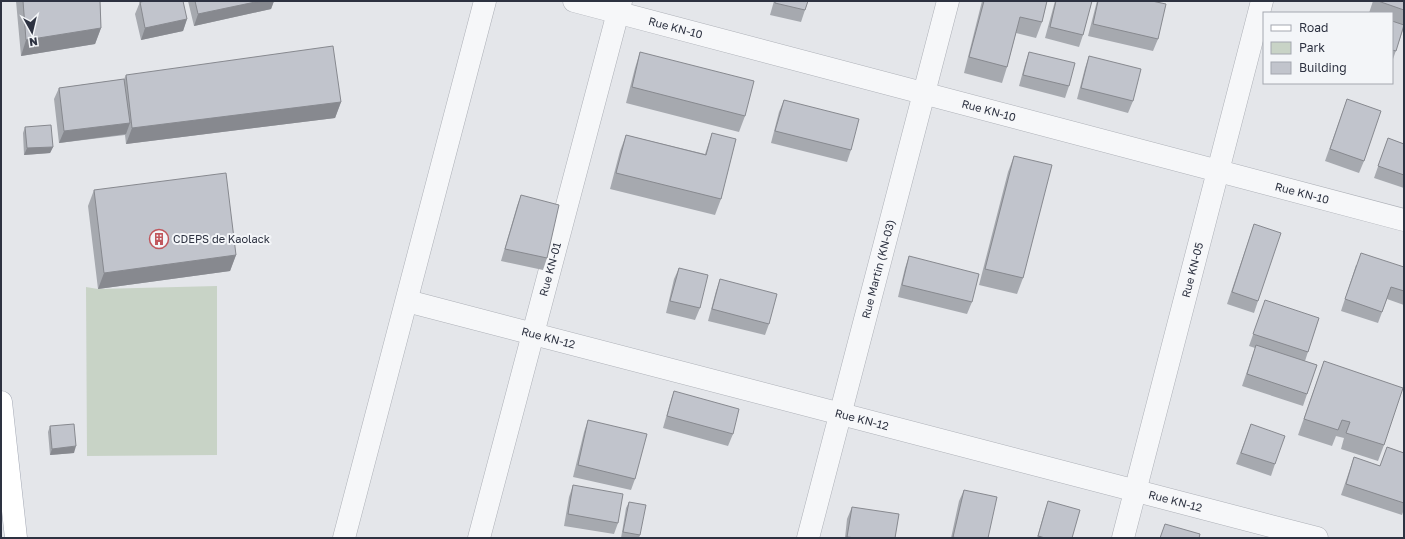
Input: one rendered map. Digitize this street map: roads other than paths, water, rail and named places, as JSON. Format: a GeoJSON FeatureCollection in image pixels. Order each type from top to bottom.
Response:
{"type":"FeatureCollection","features":[{"type":"Feature","properties":{"kind":"main road"},"geometry":{"type":"LineString","coordinates":[[1,402],[16,538]]}},
{"type":"Feature","properties":{"kind":"street"},"geometry":{"type":"LineString","coordinates":[[344,538],[485,1]]}},
{"type":"Feature","properties":{"kind":"street","name":"Rue KN-10"},"geometry":{"type":"LineString","coordinates":[[574,1],[620,7],[924,93],[1404,220]]}},
{"type":"Feature","properties":{"kind":"street","name":"Rue Martin (KN-03)"},"geometry":{"type":"LineString","coordinates":[[808,538],[948,1]]}},
{"type":"Feature","properties":{"kind":"street","name":"Rue KN-05"},"geometry":{"type":"LineString","coordinates":[[1123,538],[1262,1]]}},
{"type":"Feature","properties":{"kind":"street","name":"Rue KN-01"},"geometry":{"type":"LineString","coordinates":[[479,538],[620,7]]}},
{"type":"Feature","properties":{"kind":"street","name":"Rue KN-12"},"geometry":{"type":"LineString","coordinates":[[407,301],[1317,538]]}},
{"type":"Feature","properties":{"kind":"place","name":"CDEPS de Kaolack"},"geometry":{"type":"Point","coordinates":[159,239]}}]}
